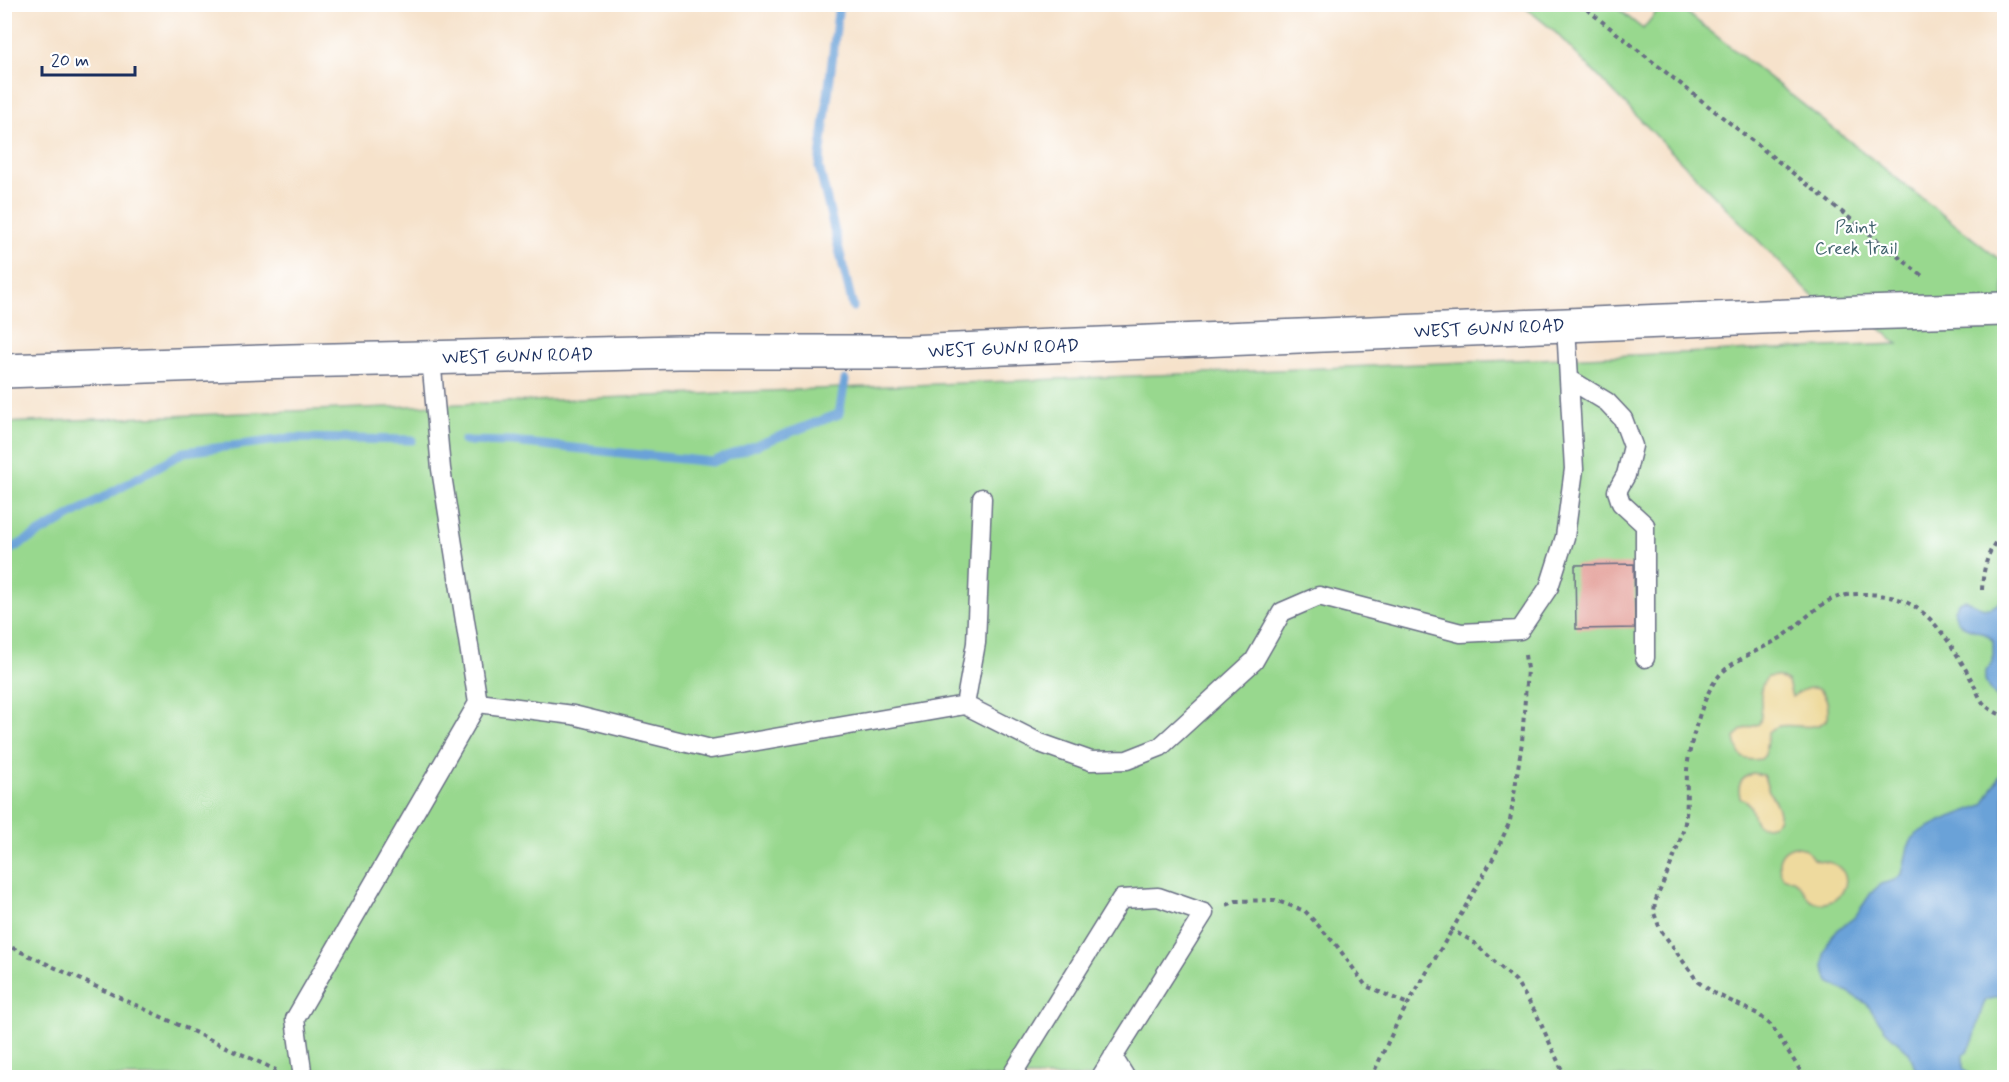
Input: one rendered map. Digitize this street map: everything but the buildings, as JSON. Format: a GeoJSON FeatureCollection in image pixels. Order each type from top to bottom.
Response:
{"type":"FeatureCollection","features":[{"type":"Feature","properties":{"kind":"street","name":"WEST GUNN ROAD"},"geometry":{"type":"LineString","coordinates":[[4,371],[292,361],[679,352],[907,352],[2004,309]]}},
{"type":"Feature","properties":{"kind":"lane"},"geometry":{"type":"LineString","coordinates":[[478,703],[573,715],[711,749],[965,705],[1040,743],[1091,761],[1127,760],[1160,747],[1254,662],[1282,612],[1319,596],[1461,633],[1520,630],[1549,587],[1565,537],[1574,469],[1566,326]]}},
{"type":"Feature","properties":{"kind":"lane"},"geometry":{"type":"LineString","coordinates":[[303,1077],[295,1019],[478,703],[441,469],[431,358]]}},
{"type":"Feature","properties":{"kind":"lane"},"geometry":{"type":"LineString","coordinates":[[1569,379],[1607,402],[1623,419],[1633,446],[1626,475],[1617,491],[1621,503],[1645,525],[1645,658]]}},
{"type":"Feature","properties":{"kind":"lane"},"geometry":{"type":"LineString","coordinates":[[965,705],[976,643],[982,498]]}},
{"type":"Feature","properties":{"kind":"lane"},"geometry":{"type":"LineString","coordinates":[[1010,1077],[1121,899],[1158,897],[1204,914],[1100,1077]]}},
{"type":"Feature","properties":{"kind":"lane"},"geometry":{"type":"LineString","coordinates":[[1113,1057],[1126,1077]]}},
{"type":"Feature","properties":{"kind":"path"},"geometry":{"type":"LineString","coordinates":[[1580,4],[1932,284]]}},
{"type":"Feature","properties":{"kind":"path"},"geometry":{"type":"LineString","coordinates":[[1982,590],[1986,558],[2004,532]]}},
{"type":"Feature","properties":{"kind":"path"},"geometry":{"type":"LineString","coordinates":[[1805,1077],[1772,1026],[1758,1014],[1714,993],[1698,982],[1660,929],[1654,914],[1655,902],[1683,834],[1687,808],[1689,750],[1708,692],[1717,677],[1730,666],[1789,633],[1832,599],[1855,595],[1876,595],[1899,598],[1913,606],[1931,622],[1953,647],[1984,704],[2002,715]]}},
{"type":"Feature","properties":{"kind":"path"},"geometry":{"type":"LineString","coordinates":[[1371,1077],[1398,1020],[1495,855],[1510,821],[1522,742],[1527,669],[1520,630]]}},
{"type":"Feature","properties":{"kind":"path"},"geometry":{"type":"LineString","coordinates":[[1204,914],[1236,901],[1275,900],[1305,911],[1337,946],[1366,986],[1408,1005]]}},
{"type":"Feature","properties":{"kind":"path"},"geometry":{"type":"LineString","coordinates":[[1452,930],[1472,941],[1516,981],[1537,1015],[1561,1068],[1569,1077]]}},
{"type":"Feature","properties":{"kind":"path"},"geometry":{"type":"LineString","coordinates":[[4,944],[282,1072]]}},
{"type":"Feature","properties":{"kind":"green space","name":"Paint Creek Trail"},"geometry":{"type":"Polygon","coordinates":[[[1522,5],[1613,5],[1643,29],[1662,5],[1677,5],[2004,263],[2004,1077],[5,1077],[4,423],[1898,344],[1858,310],[1828,312],[1553,30],[1522,5]]]}},
{"type":"Feature","properties":{"kind":"sand"},"geometry":{"type":"Polygon","coordinates":[[[1777,676],[1788,682],[1792,697],[1808,689],[1820,690],[1827,700],[1828,718],[1815,726],[1775,728],[1768,732],[1765,755],[1761,759],[1745,759],[1738,750],[1735,738],[1741,730],[1759,724],[1762,687],[1768,677],[1777,676]]]}},
{"type":"Feature","properties":{"kind":"sand"},"geometry":{"type":"Polygon","coordinates":[[[1752,773],[1763,775],[1778,808],[1779,818],[1771,825],[1757,824],[1749,804],[1740,797],[1741,782],[1752,773]]]}},
{"type":"Feature","properties":{"kind":"sand"},"geometry":{"type":"Polygon","coordinates":[[[1794,846],[1806,849],[1813,859],[1839,867],[1846,879],[1845,886],[1838,897],[1825,903],[1814,902],[1795,881],[1783,877],[1779,867],[1780,858],[1785,851],[1794,846]]]}},
{"type":"Feature","properties":{"kind":"water"},"geometry":{"type":"Polygon","coordinates":[[[2004,597],[2004,705],[1989,689],[1985,681],[1985,672],[1993,662],[1993,641],[1982,633],[1964,627],[1956,617],[1954,609],[1959,602],[1965,600],[1989,608],[2004,597]]]}},
{"type":"Feature","properties":{"kind":"water"},"geometry":{"type":"Polygon","coordinates":[[[2004,768],[2004,995],[1986,1000],[1975,1036],[1963,1055],[1963,1068],[1973,1077],[1918,1077],[1909,1052],[1886,1031],[1866,1003],[1829,982],[1824,968],[1824,954],[1830,938],[1855,917],[1871,893],[1881,884],[1895,880],[1902,874],[1908,847],[1913,838],[1919,832],[1943,820],[1983,805],[2004,768]]]}},
{"type":"Feature","properties":{"kind":"waterway"},"geometry":{"type":"LineString","coordinates":[[839,4],[819,167],[853,307]]}},
{"type":"Feature","properties":{"kind":"waterway"},"geometry":{"type":"LineString","coordinates":[[464,441],[513,442],[712,462],[839,414],[845,380]]}},
{"type":"Feature","properties":{"kind":"waterway"},"geometry":{"type":"LineString","coordinates":[[4,553],[184,452],[294,438],[412,440]]}}]}
